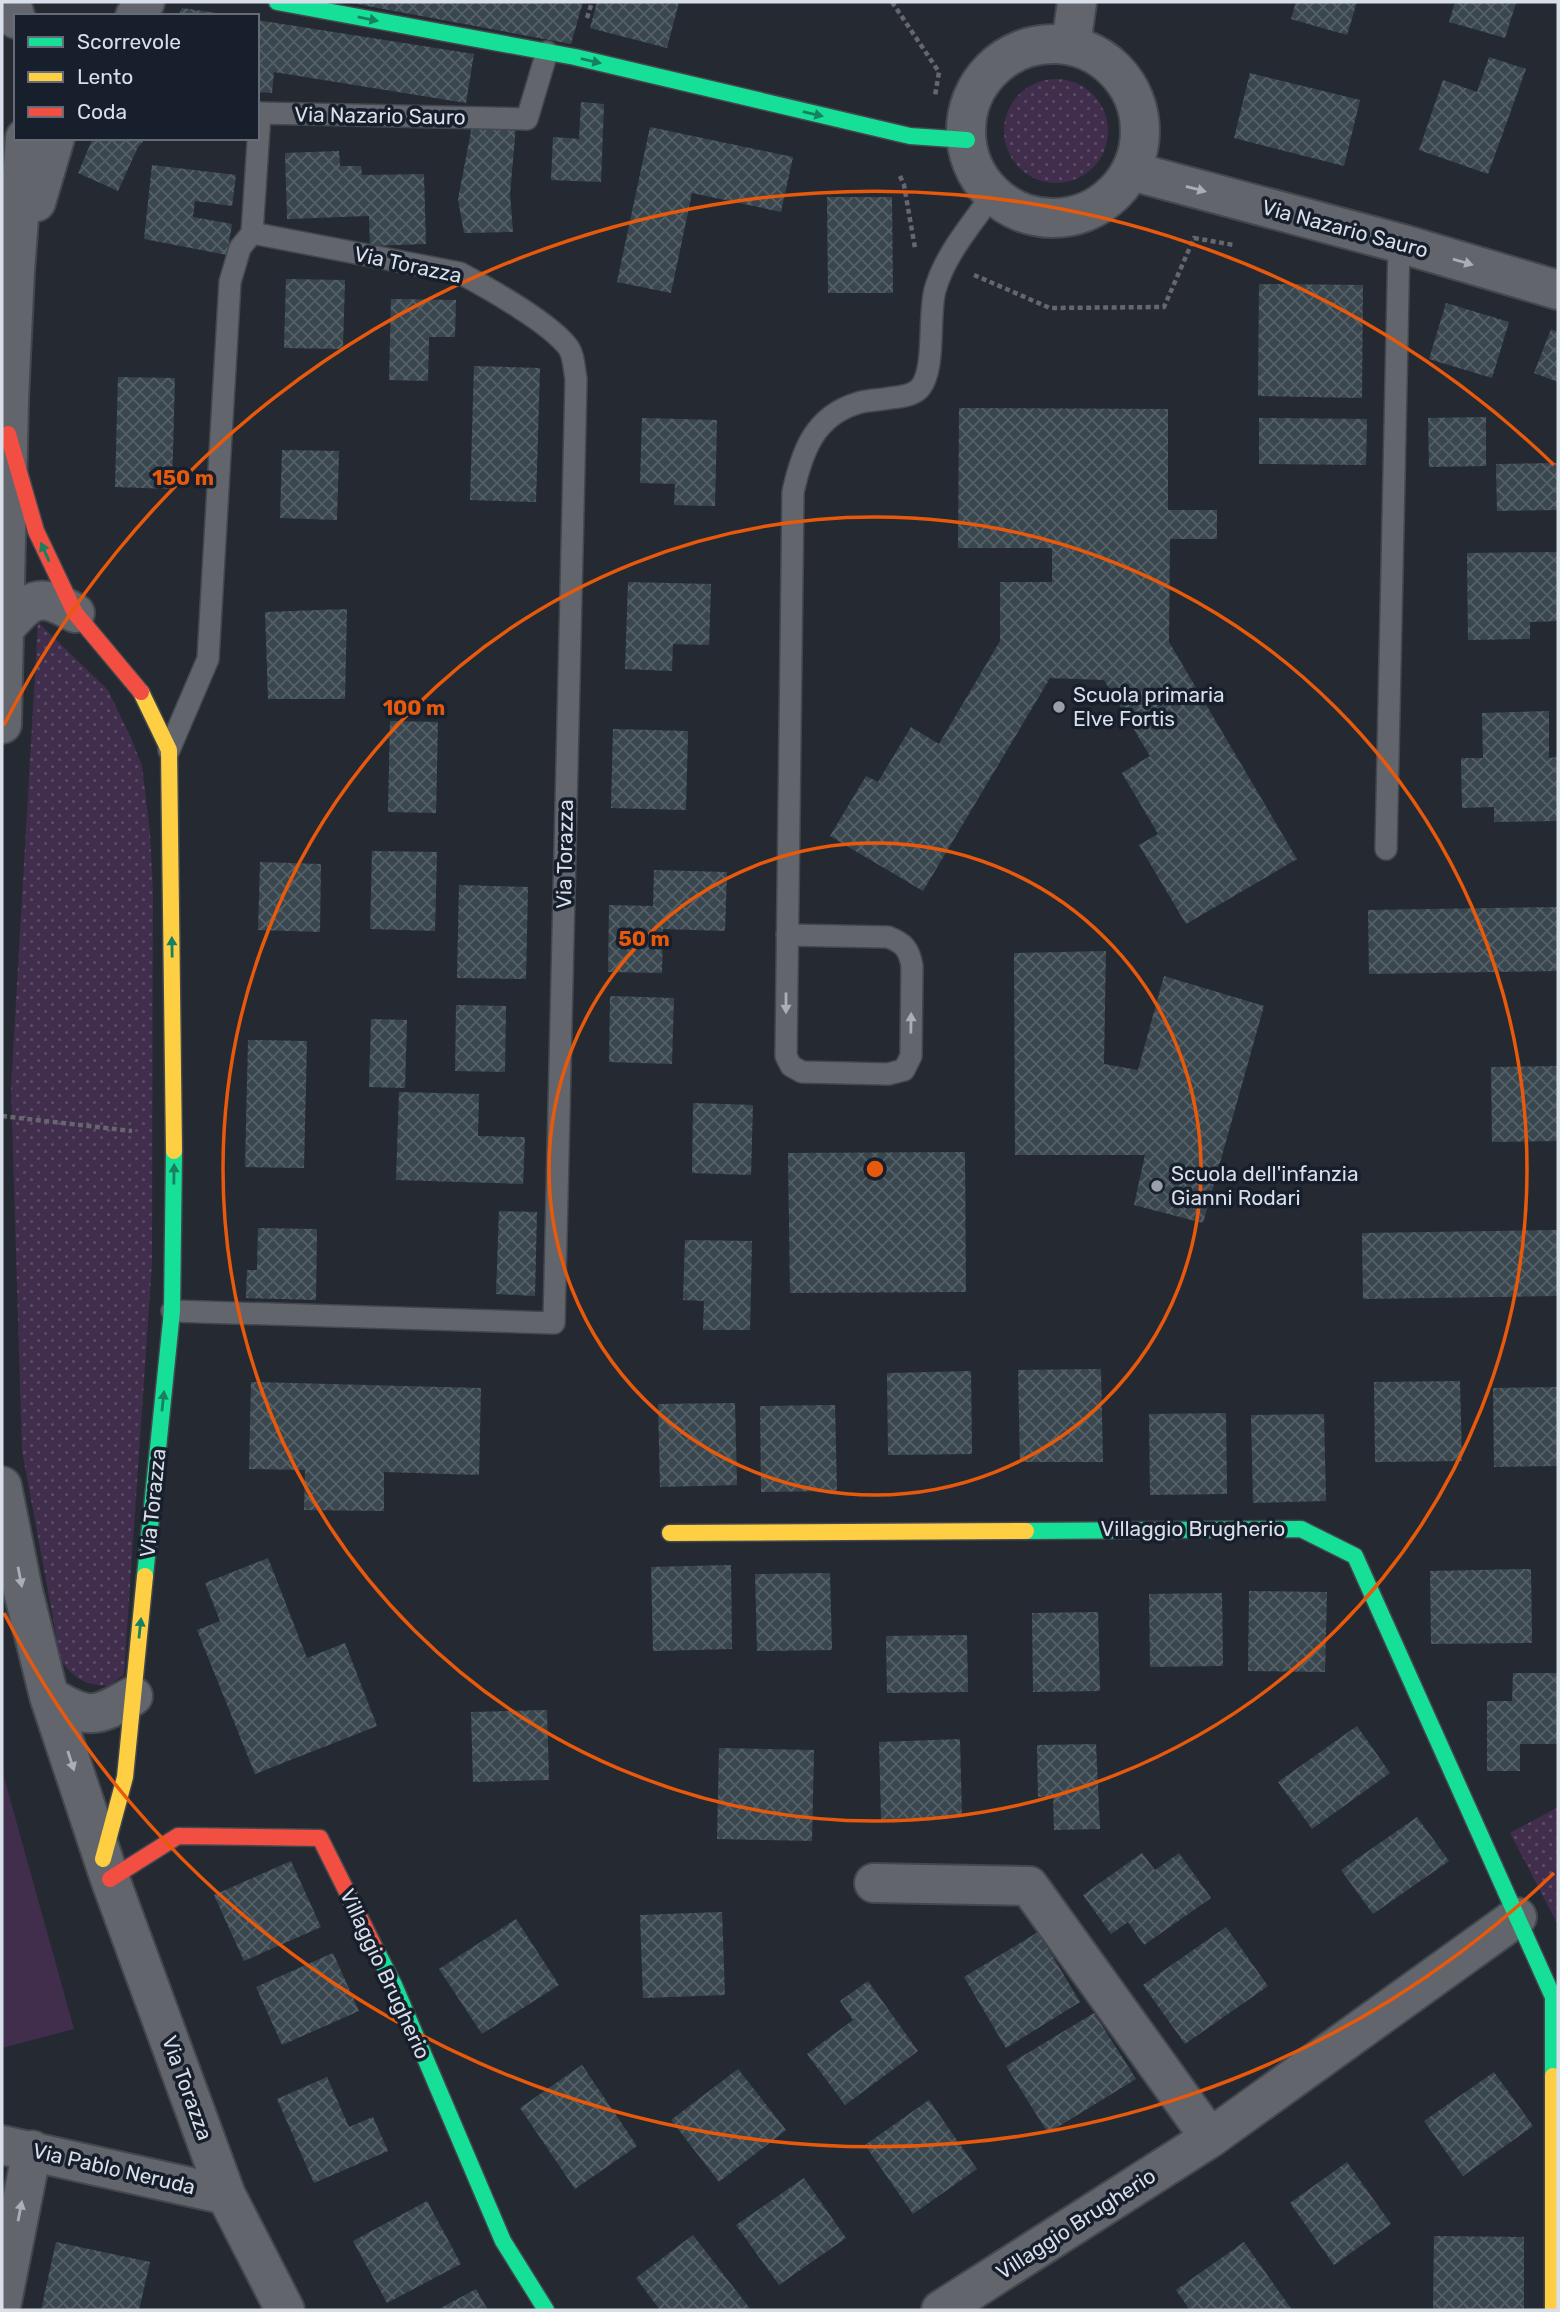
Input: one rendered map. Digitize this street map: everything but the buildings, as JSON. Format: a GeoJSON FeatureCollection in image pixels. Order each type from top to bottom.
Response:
{"type":"FeatureCollection","features":[{"type":"Feature","properties":{"kind":"street"},"geometry":{"type":"LineString","coordinates":[[277,2],[547,52],[874,129],[928,139],[967,139]]}},
{"type":"Feature","properties":{"kind":"street"},"geometry":{"type":"LineString","coordinates":[[1071,45],[1077,2]]}},
{"type":"Feature","properties":{"kind":"street"},"geometry":{"type":"LineString","coordinates":[[1046,44],[1071,45],[1094,54],[1114,68],[1129,88],[1138,110],[1140,136],[1136,160],[1124,182],[1107,199],[1086,212],[1061,218],[1036,216],[1013,208],[993,194],[978,174],[968,151],[966,127],[971,102],[983,80],[1000,62],[1021,50],[1046,44]]}},
{"type":"Feature","properties":{"kind":"street","name":"Via Torazza"},"geometry":{"type":"LineString","coordinates":[[2,723],[10,289],[25,140]]}},
{"type":"Feature","properties":{"kind":"street","name":"Via Torazza"},"geometry":{"type":"LineString","coordinates":[[10,289],[54,140]]}},
{"type":"Feature","properties":{"kind":"street","name":"Via Nazario Sauro"},"geometry":{"type":"LineString","coordinates":[[1130,171],[1399,243],[1558,290]]}},
{"type":"Feature","properties":{"kind":"street","name":"Via Torazza"},"geometry":{"type":"LineString","coordinates":[[8,434],[36,531],[75,613],[144,695],[169,750],[174,1136],[172,1311],[125,1777],[106,1869]]}},
{"type":"Feature","properties":{"kind":"street","name":"Via Torazza"},"geometry":{"type":"LineString","coordinates":[[4,629],[24,606],[34,600],[57,603],[75,613]]}},
{"type":"Feature","properties":{"kind":"street","name":"Via Torazza"},"geometry":{"type":"LineString","coordinates":[[2,1486],[23,1591],[49,1696],[106,1869],[226,2195],[285,2310]]}},
{"type":"Feature","properties":{"kind":"street","name":"Villaggio Brugherio"},"geometry":{"type":"LineString","coordinates":[[670,1533],[1301,1529],[1355,1556],[1553,1997],[1553,2310]]}},
{"type":"Feature","properties":{"kind":"street"},"geometry":{"type":"LineString","coordinates":[[49,1696],[80,1713],[94,1714],[107,1711],[133,1696]]}},
{"type":"Feature","properties":{"kind":"street","name":"Villaggio Brugherio"},"geometry":{"type":"LineString","coordinates":[[106,1869],[178,1836],[320,1838],[394,1985],[503,2241],[546,2310]]}},
{"type":"Feature","properties":{"kind":"street"},"geometry":{"type":"LineString","coordinates":[[874,1883],[1029,1886],[1210,2138]]}},
{"type":"Feature","properties":{"kind":"street","name":"Villaggio Brugherio"},"geometry":{"type":"LineString","coordinates":[[941,2310],[1210,2138],[1517,1917]]}},
{"type":"Feature","properties":{"kind":"street"},"geometry":{"type":"LineString","coordinates":[[2,2302],[17,2147]]}},
{"type":"Feature","properties":{"kind":"street","name":"Via Pablo Neruda"},"geometry":{"type":"LineString","coordinates":[[17,2147],[226,2195]]}},
{"type":"Feature","properties":{"kind":"lane","name":"Via Nazario Sauro"},"geometry":{"type":"LineString","coordinates":[[259,122],[260,113],[527,119],[547,52]]}},
{"type":"Feature","properties":{"kind":"lane","name":"Via Nazario Sauro"},"geometry":{"type":"LineString","coordinates":[[246,241],[257,140]]}},
{"type":"Feature","properties":{"kind":"lane"},"geometry":{"type":"LineString","coordinates":[[787,935],[888,937],[900,941],[909,951],[912,966],[911,1056],[904,1070],[888,1074],[802,1072],[791,1066],[786,1056],[787,935],[793,492],[800,460],[814,432],[834,414],[858,403],[918,391],[926,379],[929,366],[930,319],[935,289],[945,262],[993,194]]}},
{"type":"Feature","properties":{"kind":"lane","name":"Via Torazza"},"geometry":{"type":"LineString","coordinates":[[169,750],[208,659],[230,282],[246,241],[460,272],[552,331],[570,349],[576,379],[554,1323],[172,1311]]}},
{"type":"Feature","properties":{"kind":"lane"},"geometry":{"type":"LineString","coordinates":[[1386,849],[1399,243]]}},
{"type":"Feature","properties":{"kind":"path"},"geometry":{"type":"LineString","coordinates":[[892,2],[939,72],[928,139]]}},
{"type":"Feature","properties":{"kind":"path"},"geometry":{"type":"LineString","coordinates":[[874,129],[904,184],[914,247],[1050,308],[1164,307],[1194,237],[1234,245]]}},
{"type":"Feature","properties":{"kind":"path"},"geometry":{"type":"LineString","coordinates":[[2,1116],[174,1136]]}},
{"type":"Feature","properties":{"kind":"shaded area"},"geometry":{"type":"Polygon","coordinates":[[[1056,79],[1076,83],[1093,94],[1104,111],[1108,131],[1104,151],[1093,168],[1076,179],[1056,183],[1036,179],[1019,168],[1008,151],[1004,131],[1008,111],[1019,94],[1036,83],[1056,79]]]}},
{"type":"Feature","properties":{"kind":"shaded area"},"geometry":{"type":"Polygon","coordinates":[[[38,622],[108,690],[142,766],[150,833],[153,891],[152,1263],[124,1674],[109,1686],[81,1680],[61,1661],[22,1451],[11,1088],[38,622]]]}},
{"type":"Feature","properties":{"kind":"shaded area"},"geometry":{"type":"Polygon","coordinates":[[[2,1770],[74,2029],[2,2048],[2,1770]]]}},
{"type":"Feature","properties":{"kind":"shaded area"},"geometry":{"type":"Polygon","coordinates":[[[1558,1807],[1558,1922],[1557,1923],[1510,1833],[1558,1807]]]}},
{"type":"Feature","properties":{"kind":"traffic: fast"},"geometry":{"type":"LineString","coordinates":[[277,2],[575,57],[910,136],[967,140]]}},
{"type":"Feature","properties":{"kind":"traffic: fast"},"geometry":{"type":"LineString","coordinates":[[145,1576],[172,1311],[174,1151]]}},
{"type":"Feature","properties":{"kind":"traffic: fast"},"geometry":{"type":"LineString","coordinates":[[1026,1531],[1301,1529],[1355,1556],[1553,1997],[1553,2076]]}},
{"type":"Feature","properties":{"kind":"traffic: fast"},"geometry":{"type":"LineString","coordinates":[[376,1950],[394,1985],[503,2241],[546,2310]]}},
{"type":"Feature","properties":{"kind":"traffic: slow"},"geometry":{"type":"LineString","coordinates":[[141,692],[169,750],[174,1151]]}},
{"type":"Feature","properties":{"kind":"traffic: slow"},"geometry":{"type":"LineString","coordinates":[[670,1533],[1026,1531]]}},
{"type":"Feature","properties":{"kind":"traffic: slow"},"geometry":{"type":"LineString","coordinates":[[103,1859],[125,1777],[145,1576]]}},
{"type":"Feature","properties":{"kind":"traffic: slow"},"geometry":{"type":"LineString","coordinates":[[1553,2076],[1553,2310]]}},
{"type":"Feature","properties":{"kind":"traffic: jam"},"geometry":{"type":"LineString","coordinates":[[8,434],[36,531],[75,613],[141,692]]}},
{"type":"Feature","properties":{"kind":"traffic: jam"},"geometry":{"type":"LineString","coordinates":[[110,1879],[178,1836],[320,1838],[376,1950]]}},
{"type":"Feature","properties":{"kind":"place","name":"Scuola primaria Elve Fortis"},"geometry":{"type":"Point","coordinates":[1059,707]}},
{"type":"Feature","properties":{"kind":"place","name":"Scuola dell'infanzia Gianni Rodari"},"geometry":{"type":"Point","coordinates":[1157,1186]}}]}
